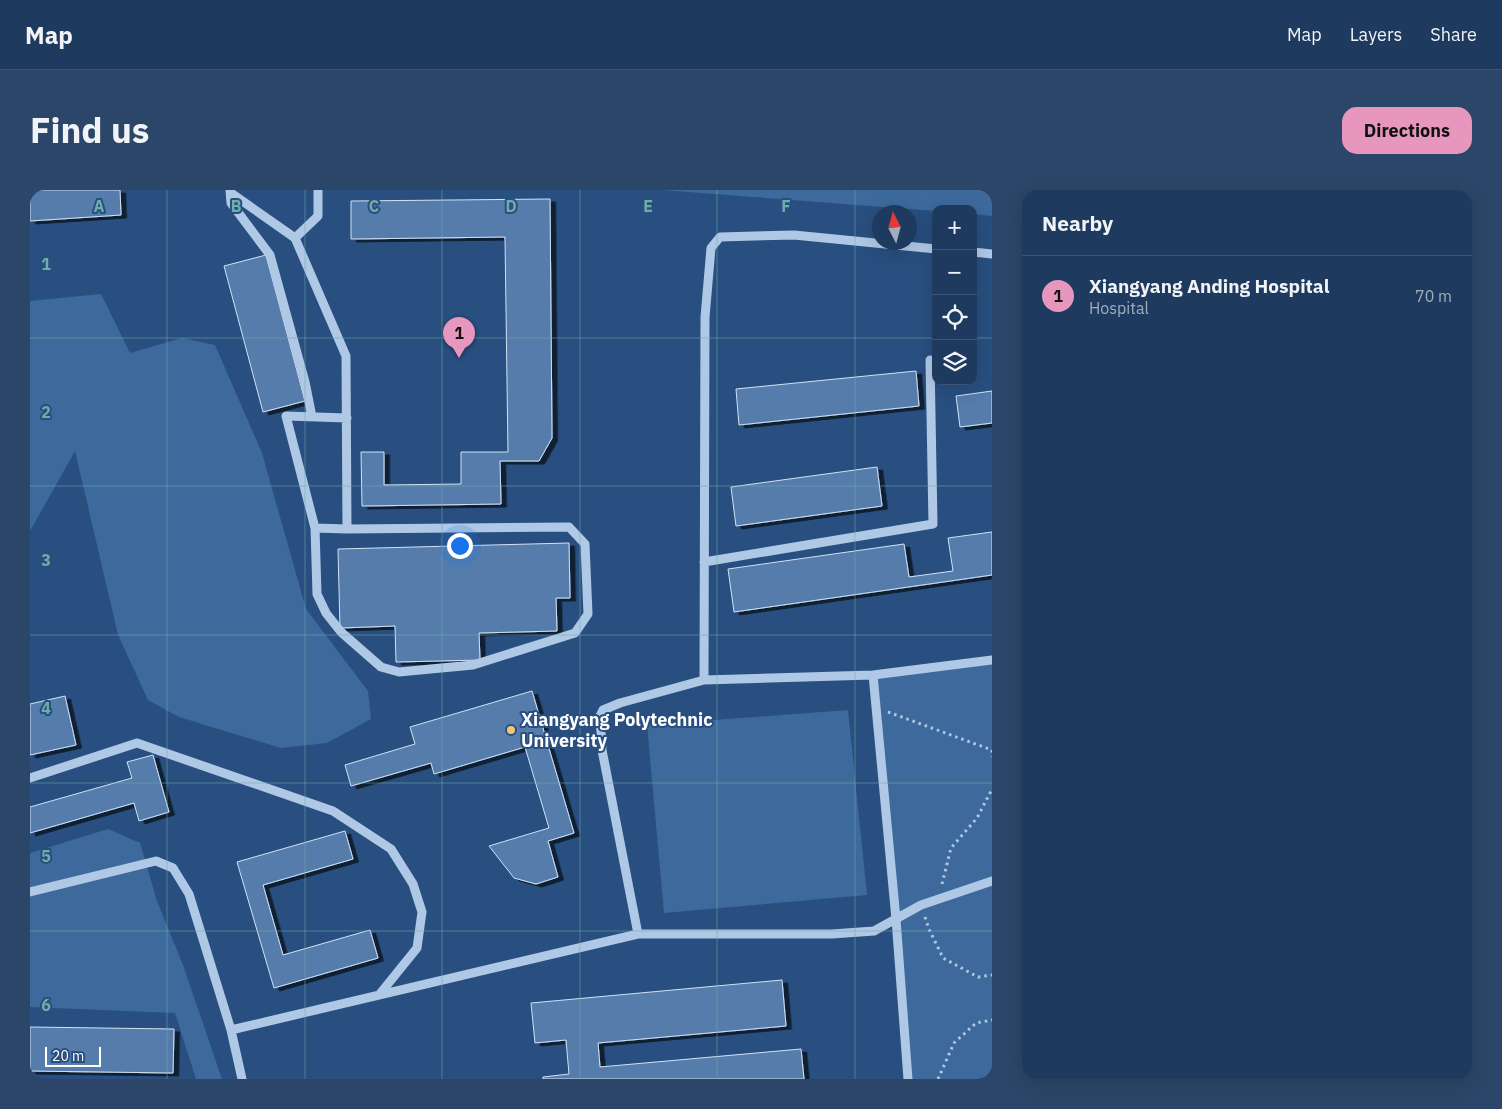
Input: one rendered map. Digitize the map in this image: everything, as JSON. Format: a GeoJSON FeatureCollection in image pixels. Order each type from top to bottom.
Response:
{"type":"FeatureCollection","features":[{"type":"Feature","properties":{"kind":"lane"},"geometry":{"type":"LineString","coordinates":[[295,238],[318,216],[318,190]]}},
{"type":"Feature","properties":{"kind":"lane"},"geometry":{"type":"LineString","coordinates":[[231,191],[295,238],[346,356],[347,529]]}},
{"type":"Feature","properties":{"kind":"lane"},"geometry":{"type":"LineString","coordinates":[[231,191],[231,202],[270,255],[306,382],[312,417]]}},
{"type":"Feature","properties":{"kind":"lane"},"geometry":{"type":"LineString","coordinates":[[704,680],[704,317],[711,248],[720,237],[794,235],[932,249]]}},
{"type":"Feature","properties":{"kind":"lane"},"geometry":{"type":"LineString","coordinates":[[977,252],[992,254]]}},
{"type":"Feature","properties":{"kind":"lane"},"geometry":{"type":"LineString","coordinates":[[704,562],[933,524],[930,360]]}},
{"type":"Feature","properties":{"kind":"lane"},"geometry":{"type":"LineString","coordinates":[[315,528],[569,528],[585,544],[588,614],[575,633],[473,665],[399,672],[380,666],[340,632],[326,613],[317,594],[315,528],[286,416],[347,418]]}},
{"type":"Feature","properties":{"kind":"lane"},"geometry":{"type":"LineString","coordinates":[[638,934],[602,750],[600,716],[603,710],[620,703],[704,680],[873,675],[992,660]]}},
{"type":"Feature","properties":{"kind":"lane"},"geometry":{"type":"LineString","coordinates":[[873,675],[896,919],[908,1079]]}},
{"type":"Feature","properties":{"kind":"lane"},"geometry":{"type":"LineString","coordinates":[[30,778],[137,743],[332,811],[391,849],[413,884],[422,912],[417,948],[379,995]]}},
{"type":"Feature","properties":{"kind":"lane"},"geometry":{"type":"LineString","coordinates":[[30,892],[156,861],[173,868],[189,894],[231,1030],[242,1079]]}},
{"type":"Feature","properties":{"kind":"lane"},"geometry":{"type":"LineString","coordinates":[[231,1030],[638,934],[832,934],[874,931],[921,905],[992,881]]}},
{"type":"Feature","properties":{"kind":"path"},"geometry":{"type":"LineString","coordinates":[[876,708],[992,750],[992,757]]}},
{"type":"Feature","properties":{"kind":"path"},"geometry":{"type":"LineString","coordinates":[[937,900],[952,848],[978,818],[992,789]]}},
{"type":"Feature","properties":{"kind":"path"},"geometry":{"type":"LineString","coordinates":[[921,905],[929,929],[943,958],[978,977],[992,975]]}},
{"type":"Feature","properties":{"kind":"path"},"geometry":{"type":"LineString","coordinates":[[938,1079],[954,1043],[976,1023],[992,1020]]}},
{"type":"Feature","properties":{"kind":"shaded area"},"geometry":{"type":"Polygon","coordinates":[[[662,190],[992,190],[992,216],[977,214],[977,205],[932,205],[932,211],[917,210],[917,205],[872,206],[662,190]]]}},
{"type":"Feature","properties":{"kind":"shaded area"},"geometry":{"type":"Polygon","coordinates":[[[101,294],[130,353],[182,338],[215,345],[262,453],[306,609],[368,691],[371,719],[327,743],[281,748],[179,717],[148,700],[118,635],[75,451],[30,531],[30,301],[101,294]]]}},
{"type":"Feature","properties":{"kind":"shaded area"},"geometry":{"type":"Polygon","coordinates":[[[992,661],[992,1079],[907,1079],[873,675],[992,661]]]}},
{"type":"Feature","properties":{"kind":"shaded area"},"geometry":{"type":"Polygon","coordinates":[[[848,710],[867,895],[664,913],[647,725],[848,710]]]}},
{"type":"Feature","properties":{"kind":"shaded area"},"geometry":{"type":"Polygon","coordinates":[[[108,829],[140,843],[157,901],[183,965],[222,1079],[196,1079],[175,1013],[30,1007],[30,853],[108,829]]]}},
{"type":"Feature","properties":{"kind":"building"},"geometry":{"type":"Polygon","coordinates":[[[30,190],[120,190],[121,215],[30,221],[30,190]]]}},
{"type":"Feature","properties":{"kind":"building"},"geometry":{"type":"Polygon","coordinates":[[[550,199],[552,438],[539,461],[500,461],[501,504],[362,506],[361,452],[384,452],[384,485],[461,484],[461,452],[508,452],[505,237],[351,239],[351,201],[550,199]]]}},
{"type":"Feature","properties":{"kind":"building"},"geometry":{"type":"Polygon","coordinates":[[[266,255],[305,401],[263,412],[224,266],[266,255]]]}},
{"type":"Feature","properties":{"kind":"building"},"geometry":{"type":"Polygon","coordinates":[[[916,371],[919,406],[739,425],[736,389],[916,371]]]}},
{"type":"Feature","properties":{"kind":"building"},"geometry":{"type":"Polygon","coordinates":[[[992,391],[992,423],[960,427],[956,396],[992,391]]]}},
{"type":"Feature","properties":{"kind":"building"},"geometry":{"type":"Polygon","coordinates":[[[877,467],[882,506],[736,526],[731,487],[877,467]]]}},
{"type":"Feature","properties":{"kind":"building"},"geometry":{"type":"Polygon","coordinates":[[[992,532],[992,575],[734,612],[728,569],[904,544],[909,577],[953,571],[948,538],[992,532]]]}},
{"type":"Feature","properties":{"kind":"building"},"geometry":{"type":"Polygon","coordinates":[[[569,543],[570,598],[556,598],[557,631],[479,633],[480,660],[396,662],[395,626],[340,628],[338,549],[569,543]]]}},
{"type":"Feature","properties":{"kind":"building"},"geometry":{"type":"Polygon","coordinates":[[[532,691],[574,833],[548,841],[558,877],[536,884],[514,878],[489,846],[549,828],[525,747],[434,774],[431,763],[351,786],[345,765],[415,744],[410,727],[532,691]]]}},
{"type":"Feature","properties":{"kind":"building"},"geometry":{"type":"Polygon","coordinates":[[[65,696],[76,745],[30,755],[30,704],[65,696]]]}},
{"type":"Feature","properties":{"kind":"building"},"geometry":{"type":"Polygon","coordinates":[[[153,755],[169,812],[139,821],[134,803],[30,833],[30,807],[132,778],[127,762],[153,755]]]}},
{"type":"Feature","properties":{"kind":"building"},"geometry":{"type":"Polygon","coordinates":[[[345,831],[353,859],[263,885],[283,955],[370,930],[378,958],[274,988],[237,862],[345,831]]]}},
{"type":"Feature","properties":{"kind":"building"},"geometry":{"type":"Polygon","coordinates":[[[782,980],[786,1026],[598,1043],[600,1067],[801,1049],[804,1079],[543,1079],[543,1077],[569,1074],[566,1040],[535,1043],[531,1003],[782,980]]]}},
{"type":"Feature","properties":{"kind":"building"},"geometry":{"type":"Polygon","coordinates":[[[30,1027],[174,1029],[173,1073],[30,1071],[30,1027]]]}},
{"type":"Feature","properties":{"kind":"place","name":"Xiangyang Anding Hospital"},"geometry":{"type":"Point","coordinates":[459,358]}},
{"type":"Feature","properties":{"kind":"place","name":"Xiangyang Polytechnic University"},"geometry":{"type":"Point","coordinates":[511,730]}}]}
